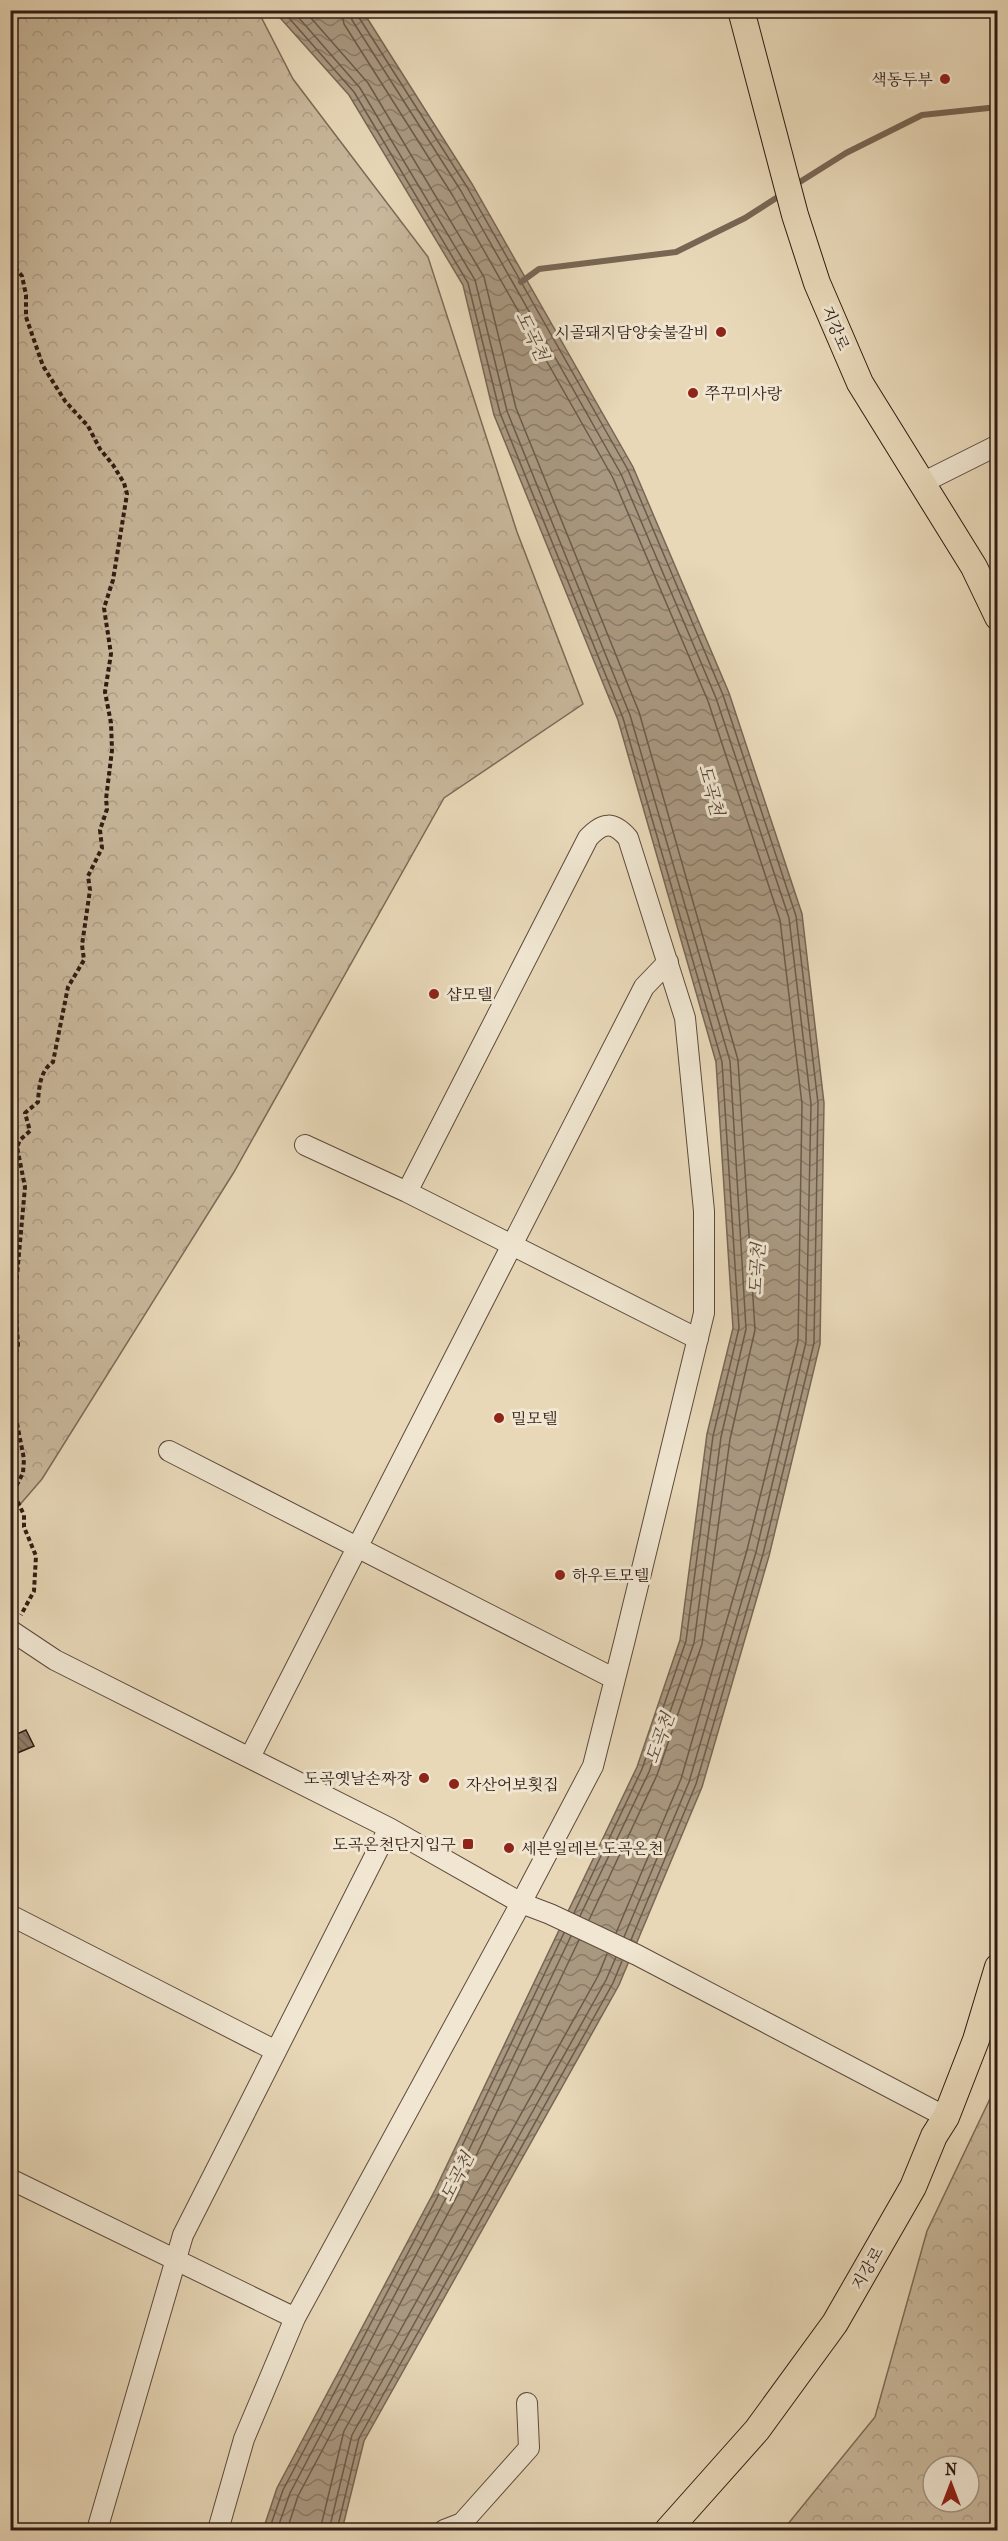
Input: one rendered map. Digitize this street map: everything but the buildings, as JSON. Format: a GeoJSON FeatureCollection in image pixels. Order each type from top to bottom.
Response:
{"type":"FeatureCollection","features":[{"type":"Feature","properties":{"kind":"main road","name":"지강로"},"geometry":{"type":"LineString","coordinates":[[741,10],[795,215],[817,283],[860,383],[974,567],[998,617]]}},
{"type":"Feature","properties":{"kind":"main road","name":"지강로"},"geometry":{"type":"LineString","coordinates":[[668,2530],[757,2430],[835,2323],[913,2187],[934,2136],[946,2117],[976,2040],[998,1967]]}},
{"type":"Feature","properties":{"kind":"street"},"geometry":{"type":"LineString","coordinates":[[922,483],[998,445]]}},
{"type":"Feature","properties":{"kind":"street"},"geometry":{"type":"LineString","coordinates":[[218,2530],[244,2439],[295,2318],[593,1766],[698,1339],[704,1313],[704,1211],[685,1018],[628,838],[619,828],[608,825],[597,828],[588,838],[406,1192]]}},
{"type":"Feature","properties":{"kind":"street"},"geometry":{"type":"LineString","coordinates":[[250,1757],[644,987],[668,962]]}},
{"type":"Feature","properties":{"kind":"street"},"geometry":{"type":"LineString","coordinates":[[305,1145],[406,1192],[698,1339]]}},
{"type":"Feature","properties":{"kind":"street"},"geometry":{"type":"LineString","coordinates":[[170,1451],[615,1679]]}},
{"type":"Feature","properties":{"kind":"street"},"geometry":{"type":"LineString","coordinates":[[11,1630],[55,1660],[389,1828],[521,1903],[637,1954],[946,2117]]}},
{"type":"Feature","properties":{"kind":"street"},"geometry":{"type":"LineString","coordinates":[[97,2530],[183,2235],[389,1828]]}},
{"type":"Feature","properties":{"kind":"street"},"geometry":{"type":"LineString","coordinates":[[10,1915],[276,2051]]}},
{"type":"Feature","properties":{"kind":"street"},"geometry":{"type":"LineString","coordinates":[[10,2179],[295,2318]]}},
{"type":"Feature","properties":{"kind":"street"},"geometry":{"type":"LineString","coordinates":[[444,2530],[462,2523],[529,2448],[527,2403]]}},
{"type":"Feature","properties":{"kind":"path"},"geometry":{"type":"LineString","coordinates":[[10,262],[22,276],[26,295],[26,317],[43,366],[65,400],[88,426],[100,449],[114,465],[127,494],[113,580],[104,608],[111,654],[105,692],[111,723],[112,750],[106,799],[107,809],[100,830],[102,848],[88,876],[90,890],[82,945],[84,960],[68,987],[53,1062],[45,1067],[39,1086],[38,1102],[25,1113],[30,1131],[20,1140],[17,1147],[25,1187],[15,1298],[18,1345],[11,1374],[12,1398],[24,1459],[23,1473],[13,1492],[24,1515],[24,1527],[36,1556],[34,1591],[11,1630]]}},
{"type":"Feature","properties":{"kind":"green space"},"geometry":{"type":"Polygon","coordinates":[[[11,10],[258,11],[293,79],[428,257],[517,532],[583,704],[444,798],[234,1172],[42,1479],[11,1515],[11,10]]]}},
{"type":"Feature","properties":{"kind":"green space"},"geometry":{"type":"Polygon","coordinates":[[[997,2084],[997,2530],[783,2530],[875,2417],[927,2231],[997,2084]]]}},
{"type":"Feature","properties":{"kind":"water","name":"도곡천"},"geometry":{"type":"Polygon","coordinates":[[[362,10],[472,184],[633,467],[729,693],[802,914],[824,1103],[820,1344],[769,1556],[702,1787],[619,1985],[364,2441],[342,2530],[263,2530],[277,2488],[435,2190],[637,1767],[680,1640],[707,1434],[733,1328],[716,1062],[618,720],[494,415],[463,285],[349,95],[274,11],[362,10]]]}},
{"type":"Feature","properties":{"kind":"waterway"},"geometry":{"type":"LineString","coordinates":[[795,185],[846,153],[922,115],[998,107]]}},
{"type":"Feature","properties":{"kind":"waterway"},"geometry":{"type":"LineString","coordinates":[[521,282],[539,269],[676,252],[745,218],[784,193]]}},
{"type":"Feature","properties":{"kind":"place","name":"색동두부"},"geometry":{"type":"Point","coordinates":[945,79]}},
{"type":"Feature","properties":{"kind":"place","name":"시골돼지담양숯불갈비"},"geometry":{"type":"Point","coordinates":[721,332]}},
{"type":"Feature","properties":{"kind":"place","name":"쭈꾸미사랑"},"geometry":{"type":"Point","coordinates":[693,393]}},
{"type":"Feature","properties":{"kind":"place","name":"샵모텔"},"geometry":{"type":"Point","coordinates":[434,994]}},
{"type":"Feature","properties":{"kind":"place","name":"밀모텔"},"geometry":{"type":"Point","coordinates":[499,1418]}},
{"type":"Feature","properties":{"kind":"place","name":"하우트모텔"},"geometry":{"type":"Point","coordinates":[560,1575]}},
{"type":"Feature","properties":{"kind":"place","name":"도곡옛날손짜장"},"geometry":{"type":"Point","coordinates":[424,1778]}},
{"type":"Feature","properties":{"kind":"place","name":"자산어보횟집"},"geometry":{"type":"Point","coordinates":[454,1784]}},
{"type":"Feature","properties":{"kind":"place","name":"도곡온천단지입구"},"geometry":{"type":"Point","coordinates":[468,1844]}},
{"type":"Feature","properties":{"kind":"place","name":"세븐일레븐 도곡온천"},"geometry":{"type":"Point","coordinates":[509,1848]}}]}
